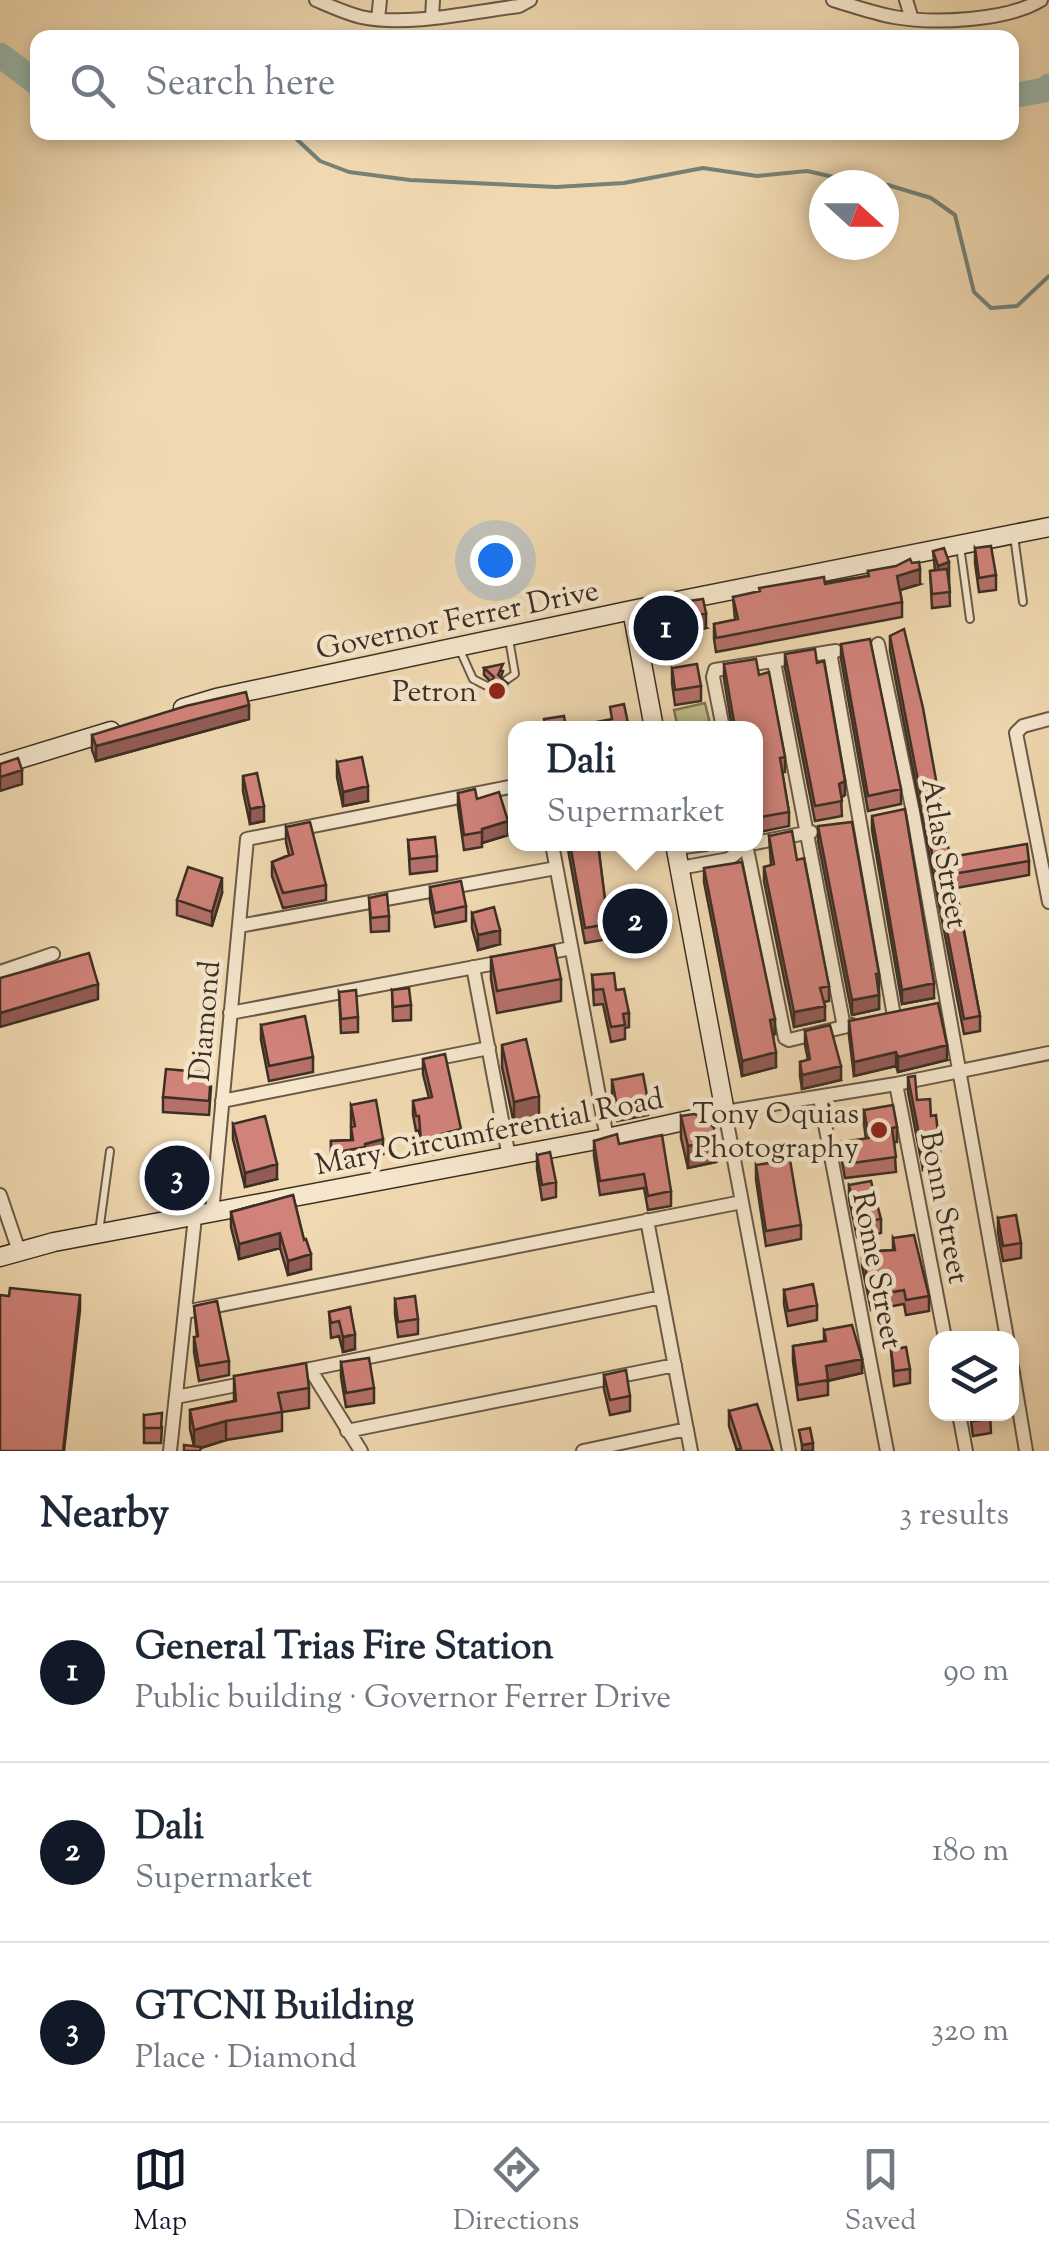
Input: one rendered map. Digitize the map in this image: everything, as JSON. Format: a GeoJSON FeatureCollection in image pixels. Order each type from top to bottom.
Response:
{"type":"FeatureCollection","features":[{"type":"Feature","properties":{"kind":"street"},"geometry":{"type":"LineString","coordinates":[[378,19],[380,0]]}},
{"type":"Feature","properties":{"kind":"street"},"geometry":{"type":"LineString","coordinates":[[432,17],[434,0]]}},
{"type":"Feature","properties":{"kind":"street"},"geometry":{"type":"LineString","coordinates":[[323,1],[362,17],[378,19],[432,17],[481,5],[519,6],[530,0]]}},
{"type":"Feature","properties":{"kind":"street"},"geometry":{"type":"LineString","coordinates":[[833,0],[912,19],[968,18],[1041,0]]}},
{"type":"Feature","properties":{"kind":"street"},"geometry":{"type":"LineString","coordinates":[[906,0],[912,19]]}},
{"type":"Feature","properties":{"kind":"street"},"geometry":{"type":"LineString","coordinates":[[963,0],[968,18]]}},
{"type":"Feature","properties":{"kind":"street","name":"Governor Ferrer Drive"},"geometry":{"type":"LineString","coordinates":[[162,715],[216,698],[508,636],[1049,527]]}},
{"type":"Feature","properties":{"kind":"street"},"geometry":{"type":"LineString","coordinates":[[632,610],[653,721]]}},
{"type":"Feature","properties":{"kind":"street","name":"Atlas Street"},"geometry":{"type":"LineString","coordinates":[[862,646],[885,642],[1005,1331]]}},
{"type":"Feature","properties":{"kind":"street"},"geometry":{"type":"LineString","coordinates":[[722,721],[713,677],[716,670],[846,650]]}},
{"type":"Feature","properties":{"kind":"street"},"geometry":{"type":"LineString","coordinates":[[830,652],[894,1016]]}},
{"type":"Feature","properties":{"kind":"street"},"geometry":{"type":"LineString","coordinates":[[774,662],[844,1027]]}},
{"type":"Feature","properties":{"kind":"street"},"geometry":{"type":"LineString","coordinates":[[1049,719],[1023,726],[1016,733],[1047,876],[1049,902]]}},
{"type":"Feature","properties":{"kind":"street"},"geometry":{"type":"LineString","coordinates":[[0,765],[126,726]]}},
{"type":"Feature","properties":{"kind":"street","name":"Diamond"},"geometry":{"type":"LineString","coordinates":[[170,1451],[185,1312],[222,1101],[246,844],[251,837],[508,787]]}},
{"type":"Feature","properties":{"kind":"street"},"geometry":{"type":"LineString","coordinates":[[896,816],[913,812]]}},
{"type":"Feature","properties":{"kind":"street"},"geometry":{"type":"LineString","coordinates":[[843,826],[878,819]]}},
{"type":"Feature","properties":{"kind":"street"},"geometry":{"type":"LineString","coordinates":[[763,841],[825,830]]}},
{"type":"Feature","properties":{"kind":"street"},"geometry":{"type":"LineString","coordinates":[[553,851],[607,1138]]}},
{"type":"Feature","properties":{"kind":"street"},"geometry":{"type":"LineString","coordinates":[[677,851],[789,1451]]}},
{"type":"Feature","properties":{"kind":"street"},"geometry":{"type":"LineString","coordinates":[[680,868],[730,859],[740,851]]}},
{"type":"Feature","properties":{"kind":"street"},"geometry":{"type":"LineString","coordinates":[[749,851],[784,1037],[789,1040],[860,1023]]}},
{"type":"Feature","properties":{"kind":"street"},"geometry":{"type":"LineString","coordinates":[[239,926],[556,868]]}},
{"type":"Feature","properties":{"kind":"street"},"geometry":{"type":"LineString","coordinates":[[230,1014],[571,948]]}},
{"type":"Feature","properties":{"kind":"street"},"geometry":{"type":"LineString","coordinates":[[0,972],[52,954]]}},
{"type":"Feature","properties":{"kind":"street"},"geometry":{"type":"LineString","coordinates":[[473,967],[509,1157]]}},
{"type":"Feature","properties":{"kind":"street"},"geometry":{"type":"LineString","coordinates":[[930,1008],[947,1004]]}},
{"type":"Feature","properties":{"kind":"street"},"geometry":{"type":"LineString","coordinates":[[878,1020],[912,1012]]}},
{"type":"Feature","properties":{"kind":"street"},"geometry":{"type":"LineString","coordinates":[[222,1101],[488,1048]]}},
{"type":"Feature","properties":{"kind":"street","name":"Mary Circumferential Road"},"geometry":{"type":"LineString","coordinates":[[0,1257],[99,1233],[1049,1052]]}},
{"type":"Feature","properties":{"kind":"street","name":"Bonn Street"},"geometry":{"type":"LineString","coordinates":[[896,1084],[943,1331]]}},
{"type":"Feature","properties":{"kind":"street","name":"Rome Street"},"geometry":{"type":"LineString","coordinates":[[820,1098],[887,1451]]}},
{"type":"Feature","properties":{"kind":"street"},"geometry":{"type":"LineString","coordinates":[[0,1196],[19,1252]]}},
{"type":"Feature","properties":{"kind":"street"},"geometry":{"type":"LineString","coordinates":[[185,1312],[742,1202]]}},
{"type":"Feature","properties":{"kind":"street"},"geometry":{"type":"LineString","coordinates":[[647,1220],[691,1451]]}},
{"type":"Feature","properties":{"kind":"street"},"geometry":{"type":"LineString","coordinates":[[272,1378],[662,1298]]}},
{"type":"Feature","properties":{"kind":"street"},"geometry":{"type":"LineString","coordinates":[[348,1431],[675,1365]]}},
{"type":"Feature","properties":{"kind":"street"},"geometry":{"type":"LineString","coordinates":[[310,1370],[361,1451]]}},
{"type":"Feature","properties":{"kind":"street"},"geometry":{"type":"LineString","coordinates":[[176,1397],[253,1382]]}},
{"type":"Feature","properties":{"kind":"street"},"geometry":{"type":"LineString","coordinates":[[1019,1409],[1026,1451]]}},
{"type":"Feature","properties":{"kind":"street"},"geometry":{"type":"LineString","coordinates":[[960,1421],[966,1451]]}},
{"type":"Feature","properties":{"kind":"street"},"geometry":{"type":"LineString","coordinates":[[583,1451],[687,1428]]}},
{"type":"Feature","properties":{"kind":"lane"},"geometry":{"type":"LineString","coordinates":[[1013,534],[1023,602]]}},
{"type":"Feature","properties":{"kind":"lane"},"geometry":{"type":"LineString","coordinates":[[959,545],[970,620]]}},
{"type":"Feature","properties":{"kind":"lane"},"geometry":{"type":"LineString","coordinates":[[506,682],[516,668],[508,636]]}},
{"type":"Feature","properties":{"kind":"lane"},"geometry":{"type":"LineString","coordinates":[[459,647],[474,679],[486,686]]}},
{"type":"Feature","properties":{"kind":"lane"},"geometry":{"type":"LineString","coordinates":[[99,1233],[110,1151]]}},
{"type":"Feature","properties":{"kind":"shaded area"},"geometry":{"type":"Polygon","coordinates":[[[705,703],[709,721],[676,721],[674,710],[705,703]]]}},
{"type":"Feature","properties":{"kind":"building"},"geometry":{"type":"Polygon","coordinates":[[[991,546],[996,575],[979,578],[975,548],[991,546]]]}},
{"type":"Feature","properties":{"kind":"building"},"geometry":{"type":"Polygon","coordinates":[[[944,548],[949,562],[938,566],[933,551],[944,548]]]}},
{"type":"Feature","properties":{"kind":"building"},"geometry":{"type":"Polygon","coordinates":[[[910,559],[912,563],[919,562],[920,569],[897,576],[902,602],[716,638],[714,624],[738,619],[733,597],[760,591],[759,588],[824,577],[825,584],[869,576],[868,571],[910,559]]]}},
{"type":"Feature","properties":{"kind":"building"},"geometry":{"type":"Polygon","coordinates":[[[947,569],[950,592],[932,594],[930,571],[947,569]]]}},
{"type":"Feature","properties":{"kind":"building"},"geometry":{"type":"Polygon","coordinates":[[[703,599],[706,613],[651,625],[648,607],[703,599]]]}},
{"type":"Feature","properties":{"kind":"building"},"geometry":{"type":"Polygon","coordinates":[[[904,629],[923,708],[950,857],[1027,844],[1029,861],[953,874],[980,1016],[964,1019],[890,636],[904,629]]]}},
{"type":"Feature","properties":{"kind":"building"},"geometry":{"type":"Polygon","coordinates":[[[870,639],[901,789],[868,796],[841,644],[870,639]]]}},
{"type":"Feature","properties":{"kind":"building"},"geometry":{"type":"Polygon","coordinates":[[[815,649],[817,663],[824,661],[845,781],[839,784],[842,801],[815,806],[785,654],[815,649]]]}},
{"type":"Feature","properties":{"kind":"building"},"geometry":{"type":"Polygon","coordinates":[[[756,659],[759,675],[769,672],[785,757],[780,758],[789,812],[763,817],[763,721],[734,721],[724,664],[756,659]]]}},
{"type":"Feature","properties":{"kind":"building"},"geometry":{"type":"Polygon","coordinates":[[[503,664],[498,675],[507,683],[488,687],[494,677],[484,668],[503,664]]]}},
{"type":"Feature","properties":{"kind":"building"},"geometry":{"type":"Polygon","coordinates":[[[697,664],[701,686],[675,690],[672,668],[697,664]]]}},
{"type":"Feature","properties":{"kind":"building"},"geometry":{"type":"Polygon","coordinates":[[[246,692],[249,705],[96,746],[92,735],[186,706],[246,692]]]}},
{"type":"Feature","properties":{"kind":"building"},"geometry":{"type":"Polygon","coordinates":[[[624,704],[628,721],[602,721],[612,719],[610,707],[624,704]]]}},
{"type":"Feature","properties":{"kind":"building"},"geometry":{"type":"Polygon","coordinates":[[[564,716],[565,721],[544,719],[564,716]]]}},
{"type":"Feature","properties":{"kind":"building"},"geometry":{"type":"Polygon","coordinates":[[[362,757],[368,786],[343,792],[337,762],[362,757]]]}},
{"type":"Feature","properties":{"kind":"building"},"geometry":{"type":"Polygon","coordinates":[[[18,758],[22,770],[0,777],[0,764],[18,758]]]}},
{"type":"Feature","properties":{"kind":"building"},"geometry":{"type":"Polygon","coordinates":[[[257,773],[264,806],[250,809],[243,776],[257,773]]]}},
{"type":"Feature","properties":{"kind":"building"},"geometry":{"type":"Polygon","coordinates":[[[475,789],[477,799],[499,792],[508,821],[464,835],[458,793],[475,789]]]}},
{"type":"Feature","properties":{"kind":"building"},"geometry":{"type":"Polygon","coordinates":[[[905,809],[934,983],[902,990],[872,816],[905,809]]]}},
{"type":"Feature","properties":{"kind":"building"},"geometry":{"type":"Polygon","coordinates":[[[310,822],[326,885],[283,893],[272,862],[293,854],[286,827],[310,822]]]}},
{"type":"Feature","properties":{"kind":"building"},"geometry":{"type":"Polygon","coordinates":[[[852,822],[879,974],[879,995],[852,1000],[818,826],[852,822]]]}},
{"type":"Feature","properties":{"kind":"building"},"geometry":{"type":"Polygon","coordinates":[[[792,831],[797,860],[804,858],[829,986],[820,988],[825,1006],[794,1012],[764,867],[774,864],[769,836],[792,831]]]}},
{"type":"Feature","properties":{"kind":"building"},"geometry":{"type":"Polygon","coordinates":[[[435,837],[437,856],[410,859],[408,840],[435,837]]]}},
{"type":"Feature","properties":{"kind":"building"},"geometry":{"type":"Polygon","coordinates":[[[571,851],[599,851],[608,924],[585,928],[571,851]]]}},
{"type":"Feature","properties":{"kind":"building"},"geometry":{"type":"Polygon","coordinates":[[[742,862],[775,1019],[770,1020],[776,1052],[742,1061],[704,868],[742,862]]]}},
{"type":"Feature","properties":{"kind":"building"},"geometry":{"type":"Polygon","coordinates":[[[188,867],[222,878],[212,912],[177,900],[188,867]]]}},
{"type":"Feature","properties":{"kind":"building"},"geometry":{"type":"Polygon","coordinates":[[[461,881],[466,906],[435,913],[430,887],[461,881]]]}},
{"type":"Feature","properties":{"kind":"building"},"geometry":{"type":"Polygon","coordinates":[[[387,894],[389,916],[371,918],[369,898],[387,894]]]}},
{"type":"Feature","properties":{"kind":"building"},"geometry":{"type":"Polygon","coordinates":[[[494,907],[500,930],[478,935],[472,913],[494,907]]]}},
{"type":"Feature","properties":{"kind":"building"},"geometry":{"type":"Polygon","coordinates":[[[554,945],[561,979],[497,991],[491,957],[554,945]]]}},
{"type":"Feature","properties":{"kind":"building"},"geometry":{"type":"Polygon","coordinates":[[[89,953],[98,984],[0,1013],[0,978],[89,953]]]}},
{"type":"Feature","properties":{"kind":"building"},"geometry":{"type":"Polygon","coordinates":[[[614,973],[616,990],[624,989],[629,1013],[623,1014],[625,1025],[611,1027],[603,989],[594,990],[592,975],[614,973]]]}},
{"type":"Feature","properties":{"kind":"building"},"geometry":{"type":"Polygon","coordinates":[[[409,988],[411,1005],[393,1007],[392,990],[409,988]]]}},
{"type":"Feature","properties":{"kind":"building"},"geometry":{"type":"Polygon","coordinates":[[[356,990],[358,1017],[341,1019],[339,992],[356,990]]]}},
{"type":"Feature","properties":{"kind":"building"},"geometry":{"type":"Polygon","coordinates":[[[938,1003],[947,1045],[854,1062],[849,1021],[938,1003]]]}},
{"type":"Feature","properties":{"kind":"building"},"geometry":{"type":"Polygon","coordinates":[[[305,1016],[313,1057],[269,1066],[261,1025],[305,1016]]]}},
{"type":"Feature","properties":{"kind":"building"},"geometry":{"type":"Polygon","coordinates":[[[830,1025],[841,1066],[802,1075],[800,1062],[810,1059],[805,1031],[830,1025]]]}},
{"type":"Feature","properties":{"kind":"building"},"geometry":{"type":"Polygon","coordinates":[[[526,1039],[539,1096],[514,1102],[502,1045],[526,1039]]]}},
{"type":"Feature","properties":{"kind":"building"},"geometry":{"type":"Polygon","coordinates":[[[445,1054],[461,1129],[434,1136],[435,1140],[421,1141],[413,1101],[432,1097],[423,1059],[445,1054]]]}},
{"type":"Feature","properties":{"kind":"building"},"geometry":{"type":"Polygon","coordinates":[[[166,1069],[211,1073],[209,1101],[163,1097],[166,1069]]]}},
{"type":"Feature","properties":{"kind":"building"},"geometry":{"type":"Polygon","coordinates":[[[643,1074],[648,1101],[617,1106],[612,1080],[643,1074]]]}},
{"type":"Feature","properties":{"kind":"building"},"geometry":{"type":"Polygon","coordinates":[[[915,1076],[917,1100],[930,1099],[931,1116],[936,1115],[940,1152],[923,1155],[908,1077],[915,1076]]]}},
{"type":"Feature","properties":{"kind":"building"},"geometry":{"type":"Polygon","coordinates":[[[376,1100],[383,1139],[343,1151],[343,1155],[331,1155],[331,1141],[353,1140],[351,1105],[376,1100]]]}},
{"type":"Feature","properties":{"kind":"building"},"geometry":{"type":"Polygon","coordinates":[[[893,1105],[896,1157],[845,1164],[841,1142],[869,1138],[864,1110],[893,1105]]]}},
{"type":"Feature","properties":{"kind":"building"},"geometry":{"type":"Polygon","coordinates":[[[694,1114],[706,1118],[714,1128],[716,1140],[688,1146],[681,1116],[694,1114]]]}},
{"type":"Feature","properties":{"kind":"building"},"geometry":{"type":"Polygon","coordinates":[[[265,1116],[277,1164],[245,1173],[233,1124],[265,1116]]]}},
{"type":"Feature","properties":{"kind":"building"},"geometry":{"type":"Polygon","coordinates":[[[617,1134],[619,1144],[662,1135],[671,1191],[648,1196],[644,1174],[600,1181],[594,1141],[617,1134]]]}},
{"type":"Feature","properties":{"kind":"building"},"geometry":{"type":"Polygon","coordinates":[[[159,1150],[197,1156],[194,1176],[156,1170],[159,1150]]]}},
{"type":"Feature","properties":{"kind":"building"},"geometry":{"type":"Polygon","coordinates":[[[550,1152],[556,1182],[542,1185],[537,1155],[550,1152]]]}},
{"type":"Feature","properties":{"kind":"building"},"geometry":{"type":"Polygon","coordinates":[[[790,1160],[801,1225],[766,1231],[756,1165],[790,1160]]]}},
{"type":"Feature","properties":{"kind":"building"},"geometry":{"type":"Polygon","coordinates":[[[871,1181],[881,1219],[857,1223],[849,1185],[871,1181]]]}},
{"type":"Feature","properties":{"kind":"building"},"geometry":{"type":"Polygon","coordinates":[[[293,1195],[311,1254],[288,1261],[280,1233],[239,1244],[231,1212],[293,1195]]]}},
{"type":"Feature","properties":{"kind":"building"},"geometry":{"type":"Polygon","coordinates":[[[1016,1215],[1021,1243],[1003,1246],[998,1218],[1016,1215]]]}},
{"type":"Feature","properties":{"kind":"building"},"geometry":{"type":"Polygon","coordinates":[[[914,1235],[929,1296],[906,1300],[904,1290],[871,1296],[862,1252],[895,1250],[893,1238],[914,1235]]]}},
{"type":"Feature","properties":{"kind":"building"},"geometry":{"type":"Polygon","coordinates":[[[813,1284],[817,1305],[788,1311],[784,1290],[813,1284]]]}},
{"type":"Feature","properties":{"kind":"building"},"geometry":{"type":"Polygon","coordinates":[[[10,1288],[80,1295],[63,1451],[0,1451],[0,1295],[9,1296],[10,1288]]]}},
{"type":"Feature","properties":{"kind":"building"},"geometry":{"type":"Polygon","coordinates":[[[415,1296],[418,1319],[398,1322],[395,1299],[415,1296]]]}},
{"type":"Feature","properties":{"kind":"building"},"geometry":{"type":"Polygon","coordinates":[[[217,1301],[229,1361],[199,1366],[194,1306],[217,1301]]]}},
{"type":"Feature","properties":{"kind":"building"},"geometry":{"type":"Polygon","coordinates":[[[350,1307],[355,1334],[343,1337],[339,1321],[331,1323],[329,1312],[350,1307]]]}},
{"type":"Feature","properties":{"kind":"building"},"geometry":{"type":"Polygon","coordinates":[[[852,1325],[862,1359],[826,1366],[828,1380],[798,1385],[793,1346],[826,1341],[824,1330],[852,1325]]]}},
{"type":"Feature","properties":{"kind":"building"},"geometry":{"type":"Polygon","coordinates":[[[906,1347],[910,1369],[894,1371],[891,1350],[906,1347]]]}},
{"type":"Feature","properties":{"kind":"building"},"geometry":{"type":"Polygon","coordinates":[[[369,1358],[374,1388],[346,1393],[341,1362],[369,1358]]]}},
{"type":"Feature","properties":{"kind":"building"},"geometry":{"type":"Polygon","coordinates":[[[306,1363],[309,1388],[278,1393],[282,1412],[194,1430],[190,1410],[236,1401],[234,1376],[306,1363]]]}},
{"type":"Feature","properties":{"kind":"building"},"geometry":{"type":"Polygon","coordinates":[[[626,1370],[630,1396],[610,1400],[604,1375],[626,1370]]]}},
{"type":"Feature","properties":{"kind":"building"},"geometry":{"type":"Polygon","coordinates":[[[757,1404],[773,1451],[738,1451],[741,1448],[729,1411],[757,1404]]]}},
{"type":"Feature","properties":{"kind":"building"},"geometry":{"type":"Polygon","coordinates":[[[162,1413],[161,1428],[144,1428],[144,1415],[162,1413]]]}},
{"type":"Feature","properties":{"kind":"building"},"geometry":{"type":"Polygon","coordinates":[[[810,1428],[813,1443],[802,1445],[799,1430],[810,1428]]]}},
{"type":"Feature","properties":{"kind":"building"},"geometry":{"type":"Polygon","coordinates":[[[184,1445],[201,1447],[200,1451],[184,1451],[184,1445]]]}},
{"type":"Feature","properties":{"kind":"waterway"},"geometry":{"type":"LineString","coordinates":[[0,55],[30,78]]}},
{"type":"Feature","properties":{"kind":"waterway"},"geometry":{"type":"LineString","coordinates":[[1019,95],[1049,86]]}},
{"type":"Feature","properties":{"kind":"waterway"},"geometry":{"type":"LineString","coordinates":[[298,140],[320,161],[349,172],[410,180],[556,187],[624,183],[703,168],[757,176],[807,171],[888,185],[931,198],[955,215],[974,292],[991,308],[1017,306],[1049,276]]}},
{"type":"Feature","properties":{"kind":"place","name":"General Trias Fire Station"},"geometry":{"type":"Point","coordinates":[666,628]}},
{"type":"Feature","properties":{"kind":"place","name":"Petron"},"geometry":{"type":"Point","coordinates":[497,691]}},
{"type":"Feature","properties":{"kind":"place","name":"Dali"},"geometry":{"type":"Point","coordinates":[635,921]}},
{"type":"Feature","properties":{"kind":"place","name":"Tony Oquias Photography"},"geometry":{"type":"Point","coordinates":[879,1130]}},
{"type":"Feature","properties":{"kind":"place","name":"GTCNI Building"},"geometry":{"type":"Point","coordinates":[177,1178]}}]}
